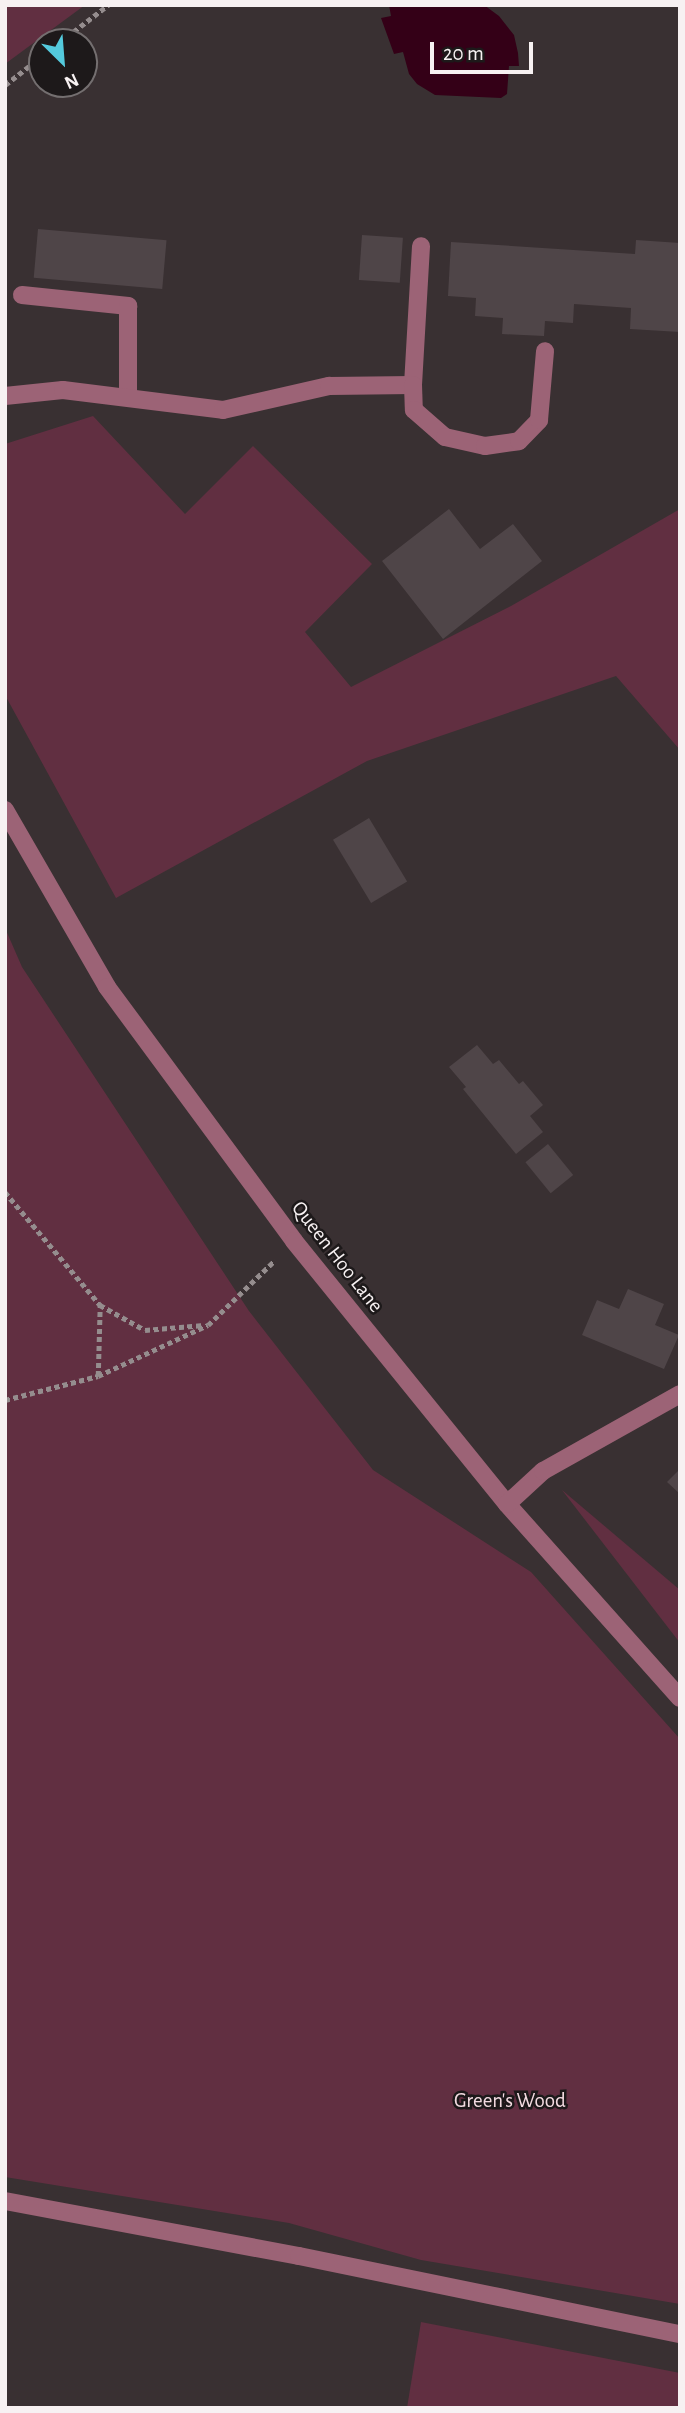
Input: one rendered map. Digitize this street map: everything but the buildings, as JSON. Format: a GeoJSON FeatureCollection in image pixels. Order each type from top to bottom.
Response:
{"type":"FeatureCollection","features":[{"type":"Feature","properties":{"kind":"street"},"geometry":{"type":"LineString","coordinates":[[421,246],[414,410],[445,438],[485,446],[519,441],[539,419],[545,351]]}},
{"type":"Feature","properties":{"kind":"street"},"geometry":{"type":"LineString","coordinates":[[22,295],[128,306],[128,397]]}},
{"type":"Feature","properties":{"kind":"street"},"geometry":{"type":"LineString","coordinates":[[5,396],[62,390],[223,411],[329,386],[413,385]]}},
{"type":"Feature","properties":{"kind":"street","name":"Queen Hoo Lane"},"geometry":{"type":"LineString","coordinates":[[5,810],[107,987],[294,1241],[507,1504],[680,1698]]}},
{"type":"Feature","properties":{"kind":"street"},"geometry":{"type":"LineString","coordinates":[[507,1504],[543,1471],[680,1394]]}},
{"type":"Feature","properties":{"kind":"street"},"geometry":{"type":"LineString","coordinates":[[5,2202],[299,2256],[680,2333]]}},
{"type":"Feature","properties":{"kind":"path"},"geometry":{"type":"LineString","coordinates":[[78,28],[108,5]]}},
{"type":"Feature","properties":{"kind":"path"},"geometry":{"type":"LineString","coordinates":[[5,85],[28,67]]}},
{"type":"Feature","properties":{"kind":"path"},"geometry":{"type":"LineString","coordinates":[[5,1192],[100,1305],[145,1330],[208,1325]]}},
{"type":"Feature","properties":{"kind":"path"},"geometry":{"type":"LineString","coordinates":[[5,1400],[98,1376],[208,1325],[294,1241]]}},
{"type":"Feature","properties":{"kind":"path"},"geometry":{"type":"LineString","coordinates":[[98,1376],[100,1305]]}},
{"type":"Feature","properties":{"kind":"green space"},"geometry":{"type":"Polygon","coordinates":[[[5,5],[85,5],[54,28],[28,28],[28,47],[5,64],[5,5]]]}},
{"type":"Feature","properties":{"kind":"green space"},"geometry":{"type":"Polygon","coordinates":[[[93,416],[185,514],[253,446],[372,564],[305,632],[351,687],[511,606],[680,509],[680,750],[616,676],[367,761],[116,898],[5,695],[5,444],[93,416]]]}},
{"type":"Feature","properties":{"kind":"green space","name":"Green's Wood"},"geometry":{"type":"Polygon","coordinates":[[[5,928],[22,967],[249,1311],[373,1470],[531,1572],[680,1739],[680,2304],[421,2260],[289,2223],[5,2177],[5,928]]]}},
{"type":"Feature","properties":{"kind":"green space"},"geometry":{"type":"Polygon","coordinates":[[[562,1490],[680,1590],[680,1643],[562,1490]]]}},
{"type":"Feature","properties":{"kind":"green space"},"geometry":{"type":"Polygon","coordinates":[[[421,2322],[680,2373],[680,2408],[407,2408],[421,2322]]]}},
{"type":"Feature","properties":{"kind":"shaded area"},"geometry":{"type":"Polygon","coordinates":[[[389,5],[484,5],[499,16],[514,35],[518,53],[519,66],[509,66],[507,94],[501,98],[435,95],[417,84],[409,74],[403,52],[394,54],[381,18],[391,16],[389,5]]]}}]}
